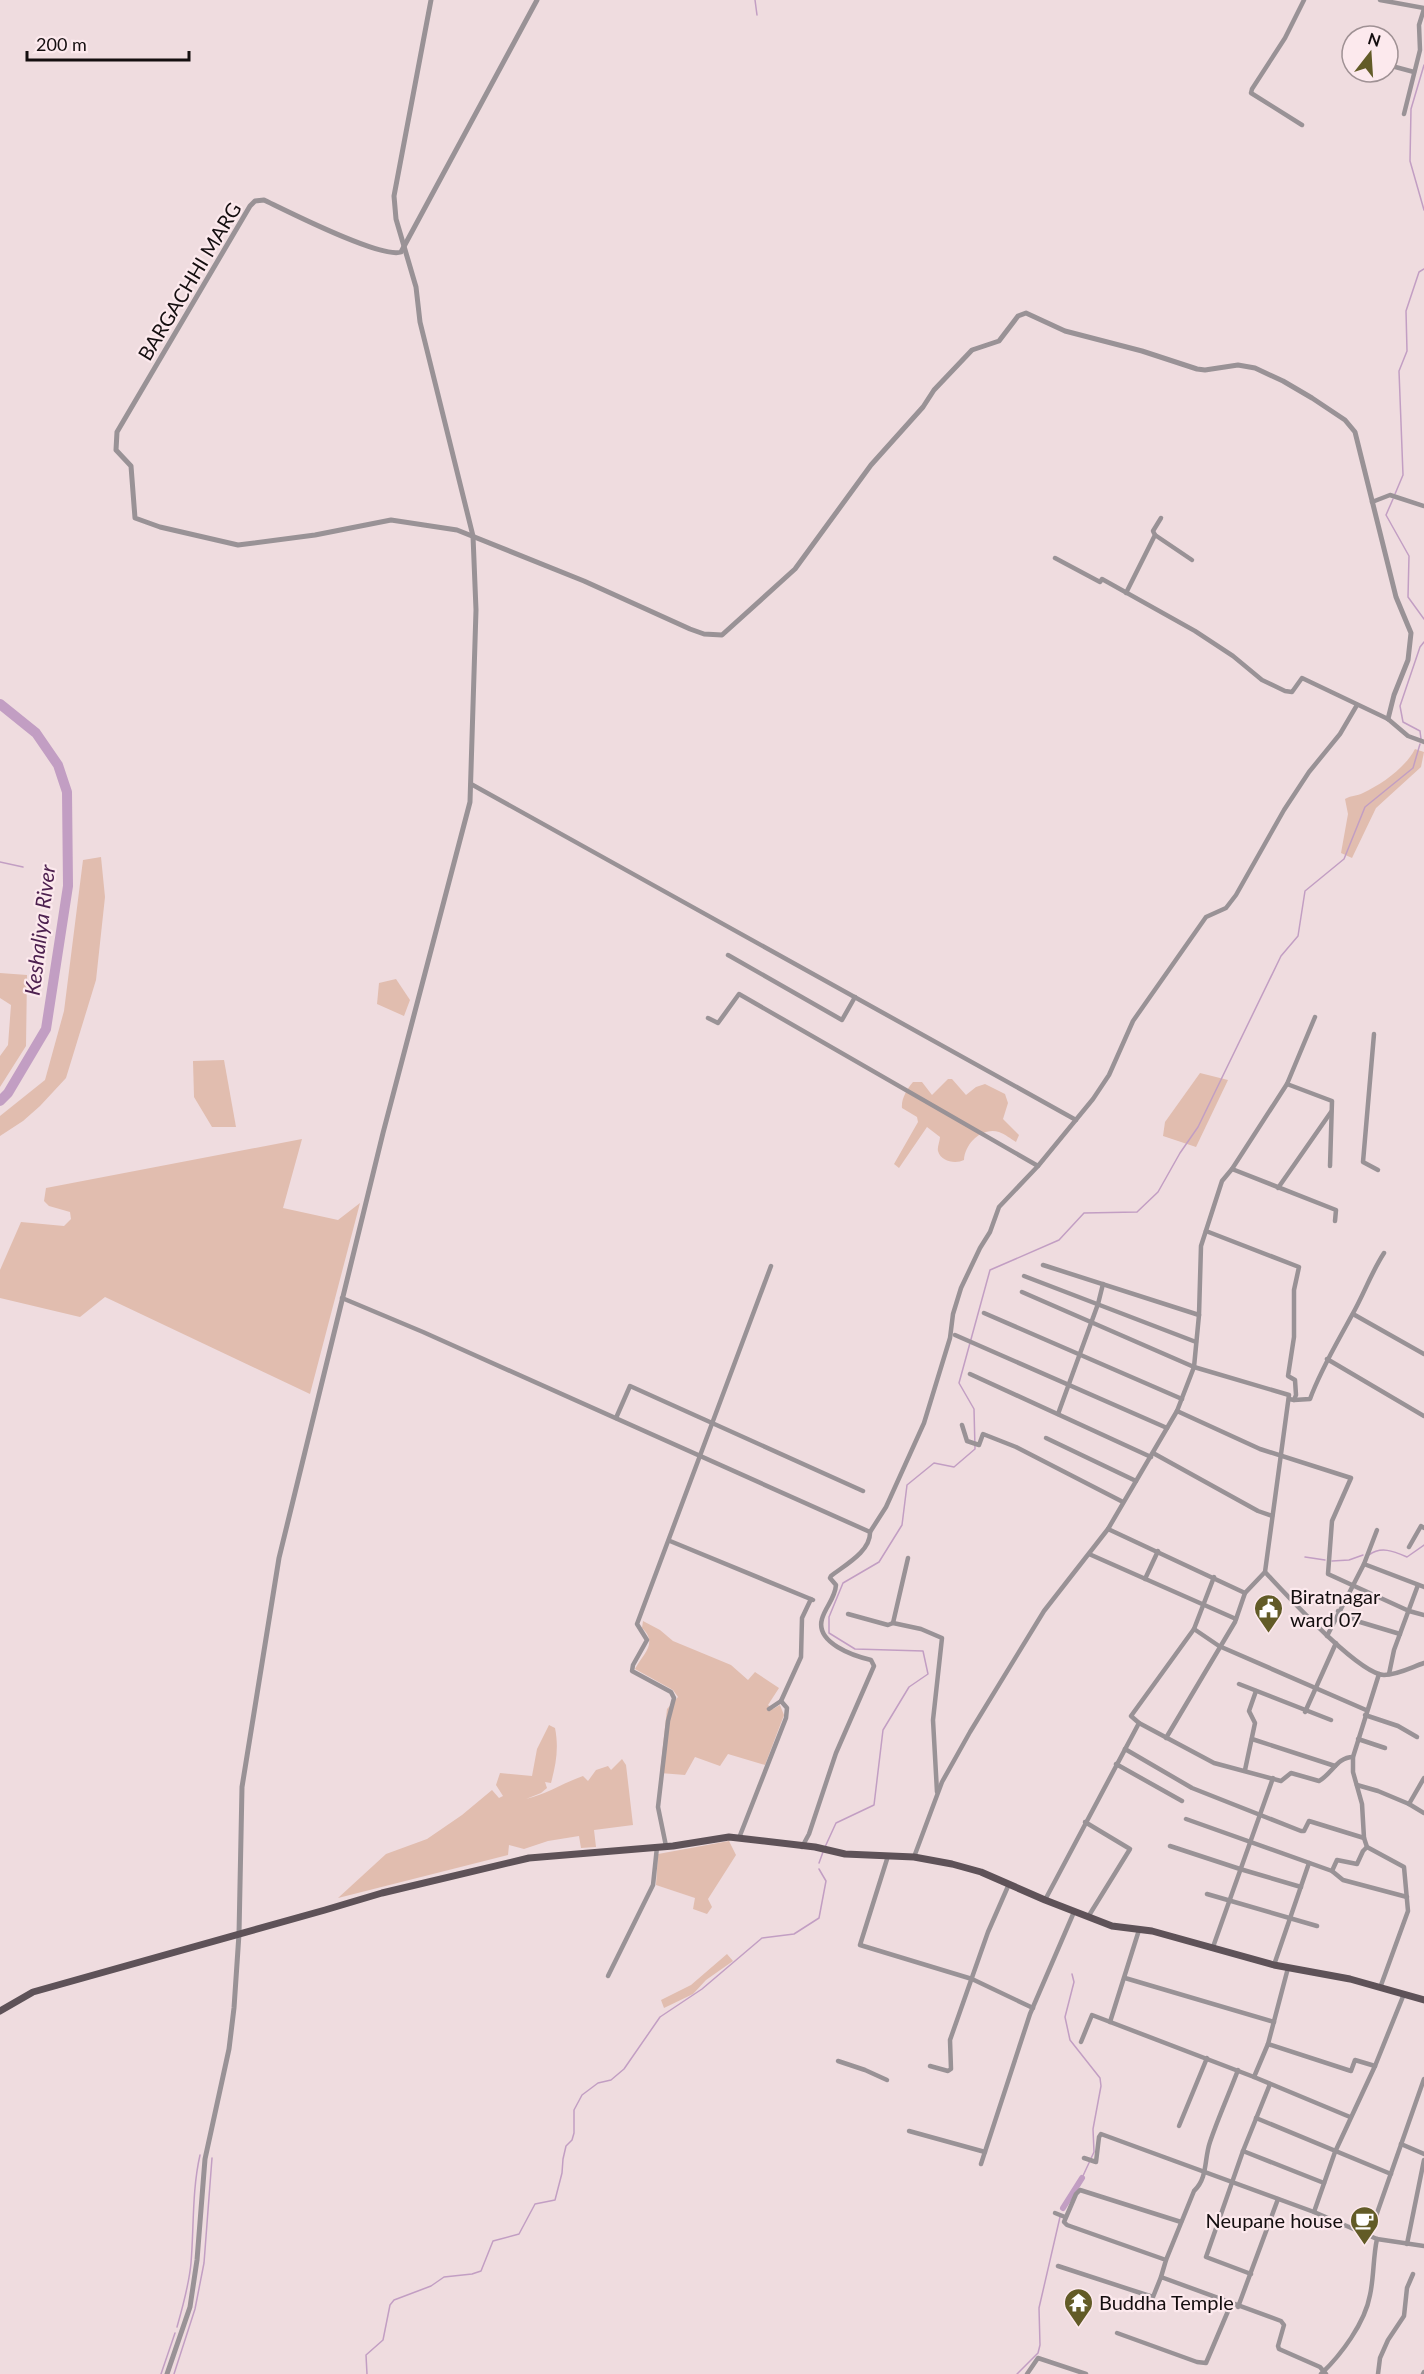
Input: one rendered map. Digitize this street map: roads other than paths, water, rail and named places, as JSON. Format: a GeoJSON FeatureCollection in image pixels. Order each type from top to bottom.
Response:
{"type":"FeatureCollection","features":[{"type":"Feature","properties":{"kind":"main road"},"geometry":{"type":"LineString","coordinates":[[0,2011],[33,1992],[382,1893],[507,1863],[571,1853],[657,1847],[729,1837],[815,1847],[837,1852],[914,1857],[969,1868],[1074,1912],[1123,1929],[1139,1930],[1213,1947],[1274,1965],[1350,1979],[1424,2000]]}},
{"type":"Feature","properties":{"kind":"street"},"geometry":{"type":"LineString","coordinates":[[167,2374],[190,2307],[197,2260],[205,2159],[229,2049],[239,1934],[242,1787],[279,1558],[342,1298],[470,802],[476,610],[472,536],[420,322],[416,287],[396,219],[394,196],[431,0]]}},
{"type":"Feature","properties":{"kind":"street"},"geometry":{"type":"LineString","coordinates":[[404,247],[537,0]]}},
{"type":"Feature","properties":{"kind":"street"},"geometry":{"type":"LineString","coordinates":[[1302,125],[1251,93],[1285,38],[1304,0]]}},
{"type":"Feature","properties":{"kind":"street"},"geometry":{"type":"LineString","coordinates":[[1380,0],[1424,8],[1419,25],[1420,50],[1404,114]]}},
{"type":"Feature","properties":{"kind":"street"},"geometry":{"type":"LineString","coordinates":[[1400,68],[1414,72]]}},
{"type":"Feature","properties":{"kind":"street","name":"BARGACHHI MARG"},"geometry":{"type":"LineString","coordinates":[[404,247],[401,252],[388,254],[325,229],[264,200],[255,201],[117,432],[116,450],[131,466],[135,518],[160,527],[238,545],[315,535],[391,520],[430,524],[472,536]]}},
{"type":"Feature","properties":{"kind":"street"},"geometry":{"type":"LineString","coordinates":[[472,536],[584,581],[690,629],[704,634],[722,635],[795,569],[871,465],[923,407],[934,390],[972,350],[999,341],[1018,316],[1026,313],[1071,333],[1143,351],[1197,369],[1246,366],[1283,381],[1345,420],[1354,432],[1396,597],[1412,633],[1408,660],[1394,695],[1388,719]]}},
{"type":"Feature","properties":{"kind":"street"},"geometry":{"type":"LineString","coordinates":[[1372,502],[1390,495],[1424,506]]}},
{"type":"Feature","properties":{"kind":"street"},"geometry":{"type":"LineString","coordinates":[[1161,518],[1153,531],[1155,536],[1192,560]]}},
{"type":"Feature","properties":{"kind":"street"},"geometry":{"type":"LineString","coordinates":[[1126,593],[1155,536]]}},
{"type":"Feature","properties":{"kind":"street"},"geometry":{"type":"LineString","coordinates":[[1055,558],[1100,582],[1102,579],[1195,631],[1233,656],[1262,680],[1285,692],[1292,692],[1302,678],[1388,719],[1400,730],[1421,741]]}},
{"type":"Feature","properties":{"kind":"street"},"geometry":{"type":"LineString","coordinates":[[802,1847],[809,1834],[836,1753],[874,1666],[871,1660],[851,1654],[832,1643],[820,1625],[822,1616],[835,1595],[836,1585],[830,1578],[864,1549],[871,1539],[870,1532],[895,1489],[924,1423],[950,1338],[953,1314],[962,1288],[990,1232],[999,1207],[1038,1166],[1109,1075],[1132,1021],[1206,917],[1226,908],[1236,895],[1284,810],[1309,772],[1340,734],[1357,705]]}},
{"type":"Feature","properties":{"kind":"street"},"geometry":{"type":"LineString","coordinates":[[471,784],[1076,1120]]}},
{"type":"Feature","properties":{"kind":"street"},"geometry":{"type":"LineString","coordinates":[[728,955],[842,1020],[855,997]]}},
{"type":"Feature","properties":{"kind":"street"},"geometry":{"type":"LineString","coordinates":[[708,1018],[718,1023],[740,994],[1038,1166]]}},
{"type":"Feature","properties":{"kind":"street"},"geometry":{"type":"LineString","coordinates":[[914,1857],[942,1782],[970,1732],[1044,1611],[1108,1529],[1177,1411],[1194,1367],[1199,1316],[1201,1246],[1222,1180],[1232,1169],[1287,1084],[1315,1017]]}},
{"type":"Feature","properties":{"kind":"street"},"geometry":{"type":"LineString","coordinates":[[1374,1034],[1363,1162],[1378,1170]]}},
{"type":"Feature","properties":{"kind":"street"},"geometry":{"type":"LineString","coordinates":[[1287,1084],[1332,1101],[1330,1166]]}},
{"type":"Feature","properties":{"kind":"street"},"geometry":{"type":"LineString","coordinates":[[1278,1188],[1332,1111]]}},
{"type":"Feature","properties":{"kind":"street"},"geometry":{"type":"LineString","coordinates":[[1232,1169],[1336,1210],[1335,1221]]}},
{"type":"Feature","properties":{"kind":"street"},"geometry":{"type":"LineString","coordinates":[[1166,1738],[1236,1619],[1245,1593],[1265,1572],[1280,1456],[1291,1399],[1296,1395],[1295,1380],[1288,1376],[1294,1337],[1294,1290],[1299,1268],[1206,1231]]}},
{"type":"Feature","properties":{"kind":"street"},"geometry":{"type":"LineString","coordinates":[[1291,1399],[1310,1399],[1327,1359],[1353,1314],[1371,1273],[1384,1253]]}},
{"type":"Feature","properties":{"kind":"street"},"geometry":{"type":"LineString","coordinates":[[1043,1265],[1199,1316]]}},
{"type":"Feature","properties":{"kind":"street"},"geometry":{"type":"LineString","coordinates":[[666,1846],[658,1807],[668,1721],[674,1698],[671,1692],[631,1669],[647,1640],[638,1624],[771,1266]]}},
{"type":"Feature","properties":{"kind":"street"},"geometry":{"type":"LineString","coordinates":[[1024,1276],[1196,1342]]}},
{"type":"Feature","properties":{"kind":"street"},"geometry":{"type":"LineString","coordinates":[[1058,1414],[1092,1323],[1103,1284]]}},
{"type":"Feature","properties":{"kind":"street"},"geometry":{"type":"LineString","coordinates":[[1022,1292],[1194,1367],[1289,1395],[1291,1399]]}},
{"type":"Feature","properties":{"kind":"street"},"geometry":{"type":"LineString","coordinates":[[342,1298],[870,1532]]}},
{"type":"Feature","properties":{"kind":"street"},"geometry":{"type":"LineString","coordinates":[[984,1313],[1182,1399]]}},
{"type":"Feature","properties":{"kind":"street"},"geometry":{"type":"LineString","coordinates":[[1353,1314],[1424,1354]]}},
{"type":"Feature","properties":{"kind":"street"},"geometry":{"type":"LineString","coordinates":[[955,1335],[1167,1428]]}},
{"type":"Feature","properties":{"kind":"street"},"geometry":{"type":"LineString","coordinates":[[1327,1359],[1424,1416]]}},
{"type":"Feature","properties":{"kind":"street"},"geometry":{"type":"LineString","coordinates":[[970,1374],[1152,1455],[1258,1511],[1272,1516]]}},
{"type":"Feature","properties":{"kind":"street"},"geometry":{"type":"LineString","coordinates":[[616,1418],[630,1386],[863,1491]]}},
{"type":"Feature","properties":{"kind":"street"},"geometry":{"type":"LineString","coordinates":[[1177,1411],[1260,1449],[1351,1478],[1332,1521],[1328,1574],[1409,1611],[1424,1615]]}},
{"type":"Feature","properties":{"kind":"street"},"geometry":{"type":"LineString","coordinates":[[962,1425],[967,1441],[970,1443],[979,1445],[983,1434],[1016,1447],[1123,1502]]}},
{"type":"Feature","properties":{"kind":"street"},"geometry":{"type":"LineString","coordinates":[[1046,1438],[1136,1481]]}},
{"type":"Feature","properties":{"kind":"street"},"geometry":{"type":"LineString","coordinates":[[1409,1547],[1421,1526],[1424,1528]]}},
{"type":"Feature","properties":{"kind":"street"},"geometry":{"type":"LineString","coordinates":[[1108,1529],[1245,1593]]}},
{"type":"Feature","properties":{"kind":"street"},"geometry":{"type":"LineString","coordinates":[[1327,1636],[1364,1564],[1377,1530]]}},
{"type":"Feature","properties":{"kind":"street"},"geometry":{"type":"LineString","coordinates":[[670,1541],[812,1600],[802,1618],[801,1658],[781,1701],[769,1709]]}},
{"type":"Feature","properties":{"kind":"street"},"geometry":{"type":"LineString","coordinates":[[1145,1579],[1158,1551]]}},
{"type":"Feature","properties":{"kind":"street"},"geometry":{"type":"LineString","coordinates":[[1089,1554],[1236,1619]]}},
{"type":"Feature","properties":{"kind":"street"},"geometry":{"type":"LineString","coordinates":[[893,1623],[908,1558]]}},
{"type":"Feature","properties":{"kind":"street"},"geometry":{"type":"LineString","coordinates":[[1364,1564],[1424,1587]]}},
{"type":"Feature","properties":{"kind":"street"},"geometry":{"type":"LineString","coordinates":[[1265,1572],[1351,1658],[1379,1674],[1389,1674],[1424,1663]]}},
{"type":"Feature","properties":{"kind":"street"},"geometry":{"type":"LineString","coordinates":[[1214,1577],[1194,1629],[1131,1716],[1139,1723],[1214,1763],[1283,1780],[1287,1774],[1291,1773],[1319,1781],[1326,1778],[1342,1759],[1353,1757]]}},
{"type":"Feature","properties":{"kind":"street"},"geometry":{"type":"LineString","coordinates":[[1389,1674],[1400,1634],[1418,1585]]}},
{"type":"Feature","properties":{"kind":"street"},"geometry":{"type":"LineString","coordinates":[[1338,1611],[1360,1622],[1400,1634]]}},
{"type":"Feature","properties":{"kind":"street"},"geometry":{"type":"LineString","coordinates":[[848,1614],[888,1625],[893,1623],[921,1629],[942,1638],[933,1720],[937,1794]]}},
{"type":"Feature","properties":{"kind":"street"},"geometry":{"type":"LineString","coordinates":[[1194,1629],[1219,1646],[1398,1726],[1417,1737]]}},
{"type":"Feature","properties":{"kind":"street"},"geometry":{"type":"LineString","coordinates":[[1305,1712],[1336,1643]]}},
{"type":"Feature","properties":{"kind":"street"},"geometry":{"type":"LineString","coordinates":[[1379,1674],[1353,1757],[1367,1847],[1404,1867],[1408,1911],[1380,1988]]}},
{"type":"Feature","properties":{"kind":"street"},"geometry":{"type":"LineString","coordinates":[[1239,1684],[1305,1712],[1331,1720]]}},
{"type":"Feature","properties":{"kind":"street"},"geometry":{"type":"LineString","coordinates":[[1245,1770],[1255,1723],[1250,1711],[1256,1691]]}},
{"type":"Feature","properties":{"kind":"street"},"geometry":{"type":"LineString","coordinates":[[740,1838],[786,1718],[787,1708],[781,1701]]}},
{"type":"Feature","properties":{"kind":"street"},"geometry":{"type":"LineString","coordinates":[[1045,1900],[1139,1723]]}},
{"type":"Feature","properties":{"kind":"street"},"geometry":{"type":"LineString","coordinates":[[1252,1738],[1335,1766]]}},
{"type":"Feature","properties":{"kind":"street"},"geometry":{"type":"LineString","coordinates":[[1358,1739],[1385,1748]]}},
{"type":"Feature","properties":{"kind":"street"},"geometry":{"type":"LineString","coordinates":[[1125,1749],[1192,1788],[1301,1831],[1304,1832],[1309,1821],[1364,1838]]}},
{"type":"Feature","properties":{"kind":"street"},"geometry":{"type":"LineString","coordinates":[[1116,1764],[1182,1801]]}},
{"type":"Feature","properties":{"kind":"street"},"geometry":{"type":"LineString","coordinates":[[1213,1947],[1273,1778]]}},
{"type":"Feature","properties":{"kind":"street"},"geometry":{"type":"LineString","coordinates":[[1409,1804],[1424,1778]]}},
{"type":"Feature","properties":{"kind":"street"},"geometry":{"type":"LineString","coordinates":[[1357,1785],[1378,1791],[1424,1813]]}},
{"type":"Feature","properties":{"kind":"street"},"geometry":{"type":"LineString","coordinates":[[1186,1819],[1332,1871],[1343,1880],[1407,1897]]}},
{"type":"Feature","properties":{"kind":"street"},"geometry":{"type":"LineString","coordinates":[[1085,1822],[1130,1849],[1088,1917]]}},
{"type":"Feature","properties":{"kind":"street"},"geometry":{"type":"LineString","coordinates":[[1170,1846],[1301,1887]]}},
{"type":"Feature","properties":{"kind":"street"},"geometry":{"type":"LineString","coordinates":[[608,1976],[639,1917],[652,1885],[657,1847]]}},
{"type":"Feature","properties":{"kind":"street"},"geometry":{"type":"LineString","coordinates":[[1332,1871],[1337,1860],[1357,1864],[1367,1847]]}},
{"type":"Feature","properties":{"kind":"street"},"geometry":{"type":"LineString","coordinates":[[888,1856],[860,1945],[972,1979],[1033,2008]]}},
{"type":"Feature","properties":{"kind":"street"},"geometry":{"type":"LineString","coordinates":[[1274,1965],[1309,1863]]}},
{"type":"Feature","properties":{"kind":"street"},"geometry":{"type":"LineString","coordinates":[[930,2066],[948,2071],[951,2069],[950,2040],[988,1932],[1009,1884]]}},
{"type":"Feature","properties":{"kind":"street"},"geometry":{"type":"LineString","coordinates":[[1207,1894],[1228,1902],[1317,1926]]}},
{"type":"Feature","properties":{"kind":"street"},"geometry":{"type":"LineString","coordinates":[[981,2164],[1033,2008],[1074,1912]]}},
{"type":"Feature","properties":{"kind":"street"},"geometry":{"type":"LineString","coordinates":[[1110,2022],[1139,1930]]}},
{"type":"Feature","properties":{"kind":"street"},"geometry":{"type":"LineString","coordinates":[[1254,2077],[1268,2044],[1288,1968]]}},
{"type":"Feature","properties":{"kind":"street"},"geometry":{"type":"LineString","coordinates":[[1125,1978],[1274,2022]]}},
{"type":"Feature","properties":{"kind":"street"},"geometry":{"type":"LineString","coordinates":[[1314,2212],[1335,2152],[1375,2066],[1404,1994]]}},
{"type":"Feature","properties":{"kind":"street"},"geometry":{"type":"LineString","coordinates":[[1081,2042],[1092,2015],[1238,2070],[1350,2117]]}},
{"type":"Feature","properties":{"kind":"street"},"geometry":{"type":"LineString","coordinates":[[1268,2044],[1351,2070],[1355,2060],[1375,2066]]}},
{"type":"Feature","properties":{"kind":"street"},"geometry":{"type":"LineString","coordinates":[[1179,2126],[1207,2058]]}},
{"type":"Feature","properties":{"kind":"street"},"geometry":{"type":"LineString","coordinates":[[838,2061],[887,2080]]}},
{"type":"Feature","properties":{"kind":"street"},"geometry":{"type":"LineString","coordinates":[[1058,2266],[1153,2297],[1180,2222],[1205,2172],[1205,2156],[1238,2070]]}},
{"type":"Feature","properties":{"kind":"street"},"geometry":{"type":"LineString","coordinates":[[1369,2236],[1424,2079]]}},
{"type":"Feature","properties":{"kind":"street"},"geometry":{"type":"LineString","coordinates":[[1251,2274],[1206,2257],[1243,2151],[1270,2084]]}},
{"type":"Feature","properties":{"kind":"street"},"geometry":{"type":"LineString","coordinates":[[1256,2118],[1391,2174]]}},
{"type":"Feature","properties":{"kind":"street"},"geometry":{"type":"LineString","coordinates":[[909,2131],[985,2152]]}},
{"type":"Feature","properties":{"kind":"street"},"geometry":{"type":"LineString","coordinates":[[1084,2158],[1096,2162],[1101,2134],[1314,2212],[1377,2239],[1424,2246]]}},
{"type":"Feature","properties":{"kind":"street"},"geometry":{"type":"LineString","coordinates":[[1401,2144],[1424,2154]]}},
{"type":"Feature","properties":{"kind":"street"},"geometry":{"type":"LineString","coordinates":[[1243,2151],[1324,2183]]}},
{"type":"Feature","properties":{"kind":"street"},"geometry":{"type":"LineString","coordinates":[[1407,2244],[1424,2160]]}},
{"type":"Feature","properties":{"kind":"street"},"geometry":{"type":"LineString","coordinates":[[1166,2260],[1067,2225],[1064,2222],[1065,2217],[1080,2190],[1180,2222]]}},
{"type":"Feature","properties":{"kind":"street"},"geometry":{"type":"LineString","coordinates":[[1238,2307],[1278,2199]]}},
{"type":"Feature","properties":{"kind":"street"},"geometry":{"type":"LineString","coordinates":[[1055,2214],[1065,2217]]}},
{"type":"Feature","properties":{"kind":"street"},"geometry":{"type":"LineString","coordinates":[[1161,2277],[1284,2322],[1279,2349],[1320,2367],[1324,2373],[1342,2351],[1365,2310],[1370,2294],[1372,2262],[1377,2239]]}},
{"type":"Feature","properties":{"kind":"street"},"geometry":{"type":"LineString","coordinates":[[1378,2374],[1380,2358],[1406,2311],[1407,2288],[1413,2274]]}},
{"type":"Feature","properties":{"kind":"street"},"geometry":{"type":"LineString","coordinates":[[1117,2333],[1197,2362],[1206,2363],[1231,2304]]}},
{"type":"Feature","properties":{"kind":"street"},"geometry":{"type":"LineString","coordinates":[[1027,2374],[1038,2358],[1086,2374]]}},
{"type":"Feature","properties":{"kind":"waterway"},"geometry":{"type":"LineString","coordinates":[[755,0],[757,15]]}},
{"type":"Feature","properties":{"kind":"waterway"},"geometry":{"type":"LineString","coordinates":[[1424,65],[1411,109],[1410,161],[1424,210]]}},
{"type":"Feature","properties":{"kind":"waterway"},"geometry":{"type":"LineString","coordinates":[[1395,494],[1403,475],[1399,371],[1407,351],[1406,311],[1419,272],[1424,269]]}},
{"type":"Feature","properties":{"kind":"waterway"},"geometry":{"type":"LineString","coordinates":[[1393,499],[1386,515],[1409,556],[1408,597],[1424,619]]}},
{"type":"Feature","properties":{"kind":"waterway"},"geometry":{"type":"LineString","coordinates":[[1421,739],[1420,731],[1403,722],[1400,706],[1420,647],[1424,642]]}},
{"type":"Feature","properties":{"kind":"waterway","name":"Keshaliya River"},"geometry":{"type":"LineString","coordinates":[[0,704],[36,733],[58,765],[67,792],[68,886],[46,1029],[8,1093],[0,1101]]}},
{"type":"Feature","properties":{"kind":"waterway"},"geometry":{"type":"LineString","coordinates":[[825,1847],[836,1823],[874,1805],[883,1730],[909,1687],[928,1674],[923,1651],[855,1649],[829,1633],[829,1617],[843,1583],[879,1562],[902,1525],[907,1485],[934,1463],[954,1467],[975,1449],[974,1409],[959,1383],[990,1270],[1059,1240],[1084,1213],[1137,1212],[1158,1192],[1198,1127],[1281,956],[1298,936],[1305,891],[1344,859],[1365,807],[1413,768],[1420,744]]}},
{"type":"Feature","properties":{"kind":"waterway"},"geometry":{"type":"LineString","coordinates":[[0,862],[23,867]]}},
{"type":"Feature","properties":{"kind":"waterway"},"geometry":{"type":"LineString","coordinates":[[1369,1555],[1383,1550],[1407,1557],[1424,1545]]}},
{"type":"Feature","properties":{"kind":"waterway"},"geometry":{"type":"LineString","coordinates":[[1332,1561],[1349,1560],[1363,1555]]}},
{"type":"Feature","properties":{"kind":"waterway"},"geometry":{"type":"LineString","coordinates":[[1305,1557],[1325,1560]]}},
{"type":"Feature","properties":{"kind":"waterway"},"geometry":{"type":"LineString","coordinates":[[819,1863],[823,1852]]}},
{"type":"Feature","properties":{"kind":"waterway"},"geometry":{"type":"LineString","coordinates":[[367,2374],[366,2355],[383,2340],[390,2305],[394,2300],[431,2286],[444,2277],[481,2271],[493,2241],[519,2234],[535,2204],[555,2200],[566,2146],[572,2140],[574,2133],[574,2110],[582,2095],[598,2083],[611,2080],[624,2069],[660,2017],[702,1989],[762,1938],[794,1934],[819,1918],[826,1881],[819,1869]]}},
{"type":"Feature","properties":{"kind":"waterway"},"geometry":{"type":"LineString","coordinates":[[1072,1974],[1074,1982],[1065,2017],[1070,2040],[1100,2078],[1101,2086],[1093,2129],[1094,2152],[1082,2178]]}},
{"type":"Feature","properties":{"kind":"waterway"},"geometry":{"type":"LineString","coordinates":[[177,2327],[190,2271],[194,2195],[200,2155]]}},
{"type":"Feature","properties":{"kind":"waterway"},"geometry":{"type":"LineString","coordinates":[[174,2374],[195,2309],[204,2263],[212,2158]]}},
{"type":"Feature","properties":{"kind":"waterway"},"geometry":{"type":"LineString","coordinates":[[1063,2208],[1082,2178]]}},
{"type":"Feature","properties":{"kind":"waterway"},"geometry":{"type":"LineString","coordinates":[[1017,2374],[1038,2353],[1040,2345],[1039,2308],[1060,2217]]}},
{"type":"Feature","properties":{"kind":"waterway"},"geometry":{"type":"LineString","coordinates":[[161,2374],[175,2333]]}},
{"type":"Feature","properties":{"kind":"place","name":"Biratnagar ward 07"},"geometry":{"type":"Point","coordinates":[1269,1634]}},
{"type":"Feature","properties":{"kind":"place","name":"Neupane house"},"geometry":{"type":"Point","coordinates":[1364,2246]}},
{"type":"Feature","properties":{"kind":"place","name":"Buddha Temple"},"geometry":{"type":"Point","coordinates":[1078,2328]}}]}
